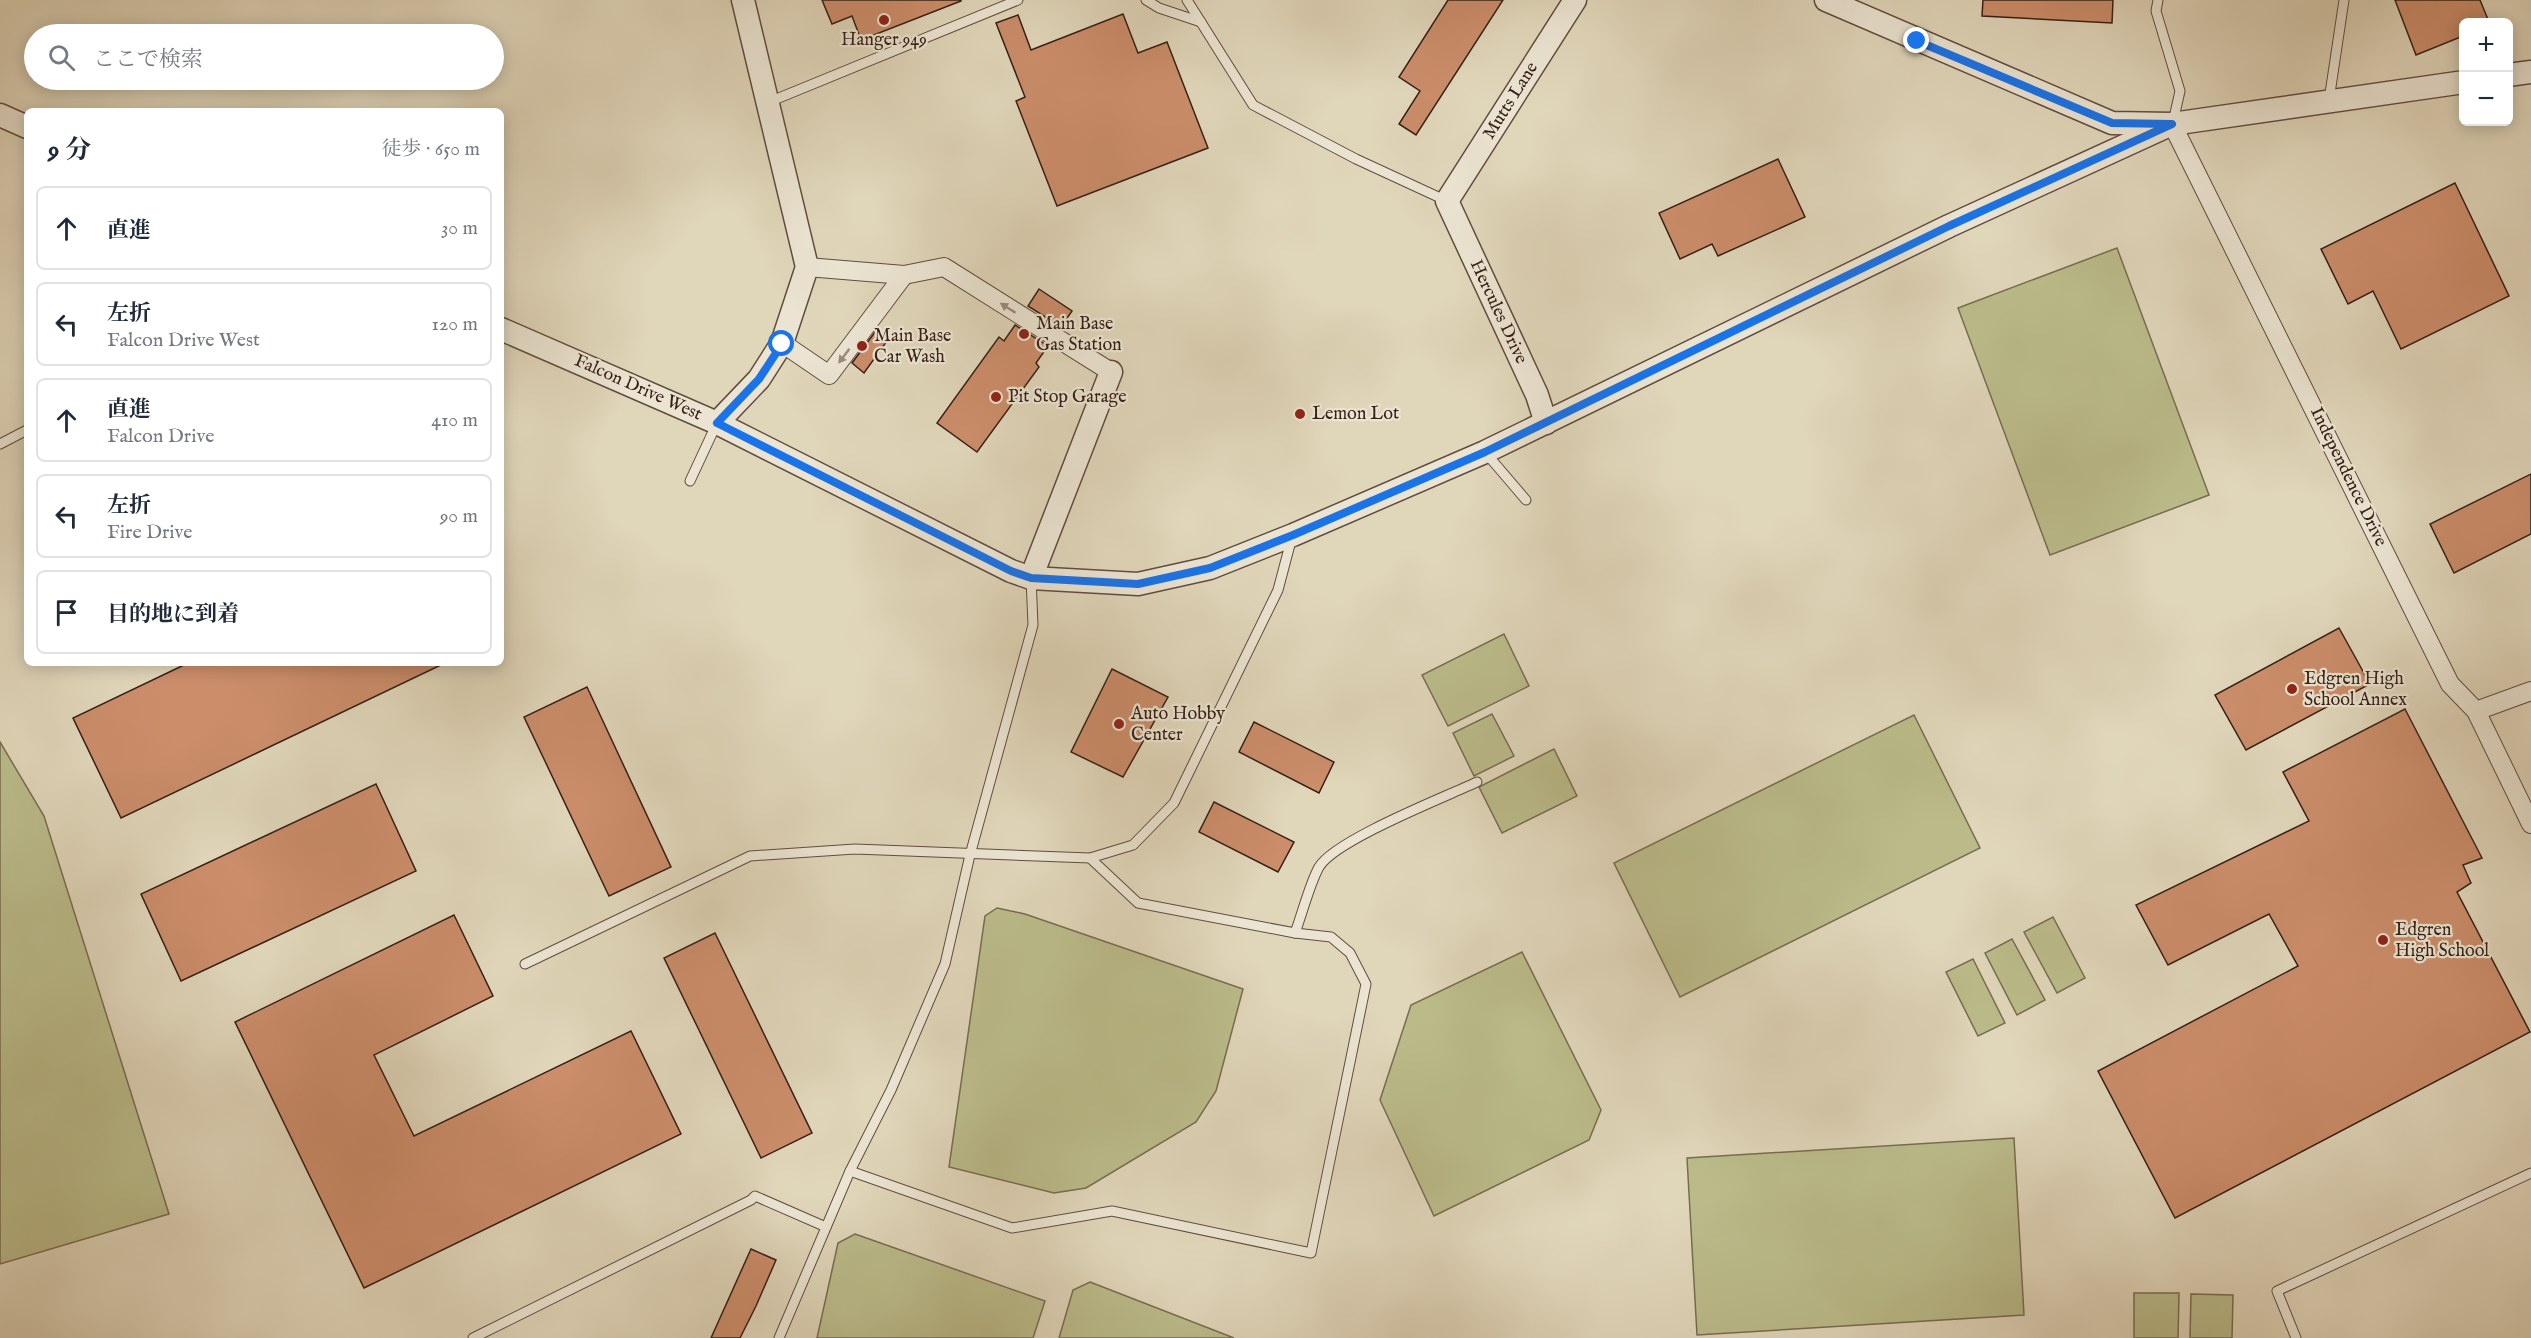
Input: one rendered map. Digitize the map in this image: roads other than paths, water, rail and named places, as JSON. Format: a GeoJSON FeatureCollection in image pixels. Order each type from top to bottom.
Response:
{"type":"FeatureCollection","features":[{"type":"Feature","properties":{"kind":"street"},"geometry":{"type":"LineString","coordinates":[[717,423],[759,379],[782,344],[807,267],[743,0]]}},
{"type":"Feature","properties":{"kind":"street","name":"Mutts Lane"},"geometry":{"type":"LineString","coordinates":[[1447,201],[1575,0]]}},
{"type":"Feature","properties":{"kind":"street"},"geometry":{"type":"LineString","coordinates":[[1826,0],[2112,123],[2172,124],[2459,83]]}},
{"type":"Feature","properties":{"kind":"street"},"geometry":{"type":"LineString","coordinates":[[2513,74],[2531,72]]}},
{"type":"Feature","properties":{"kind":"street"},"geometry":{"type":"LineString","coordinates":[[0,115],[24,126]]}},
{"type":"Feature","properties":{"kind":"street","name":"Falcon Drive West"},"geometry":{"type":"LineString","coordinates":[[504,330],[717,423],[1011,571],[1031,578],[1138,584],[1210,568],[1293,535],[1485,452],[1949,226],[2172,124]]}},
{"type":"Feature","properties":{"kind":"street","name":"Independence Drive"},"geometry":{"type":"LineString","coordinates":[[2172,124],[2450,684],[2476,711],[2531,824]]}},
{"type":"Feature","properties":{"kind":"street","name":"Hercules Drive"},"geometry":{"type":"LineString","coordinates":[[1447,201],[1536,395],[1546,423]]}},
{"type":"Feature","properties":{"kind":"street"},"geometry":{"type":"LineString","coordinates":[[807,267],[904,275],[944,267],[1111,372],[1031,578]]}},
{"type":"Feature","properties":{"kind":"street"},"geometry":{"type":"LineString","coordinates":[[782,344],[829,375],[904,275]]}},
{"type":"Feature","properties":{"kind":"street"},"geometry":{"type":"LineString","coordinates":[[2476,711],[2531,691]]}},
{"type":"Feature","properties":{"kind":"lane"},"geometry":{"type":"LineString","coordinates":[[769,102],[1018,0]]}},
{"type":"Feature","properties":{"kind":"lane"},"geometry":{"type":"LineString","coordinates":[[1146,0],[1159,8],[1201,22]]}},
{"type":"Feature","properties":{"kind":"lane"},"geometry":{"type":"LineString","coordinates":[[1187,0],[1253,105],[1356,159],[1447,201]]}},
{"type":"Feature","properties":{"kind":"lane"},"geometry":{"type":"LineString","coordinates":[[2158,0],[2156,11],[2180,91],[2172,124]]}},
{"type":"Feature","properties":{"kind":"lane"},"geometry":{"type":"LineString","coordinates":[[2329,102],[2344,0]]}},
{"type":"Feature","properties":{"kind":"lane"},"geometry":{"type":"LineString","coordinates":[[690,481],[717,423]]}},
{"type":"Feature","properties":{"kind":"lane"},"geometry":{"type":"LineString","coordinates":[[0,444],[24,432]]}},
{"type":"Feature","properties":{"kind":"lane"},"geometry":{"type":"LineString","coordinates":[[1485,452],[1526,500]]}},
{"type":"Feature","properties":{"kind":"lane"},"geometry":{"type":"LineString","coordinates":[[525,964],[750,856],[855,849],[1090,858],[1133,845],[1174,803],[1278,590],[1293,535]]}},
{"type":"Feature","properties":{"kind":"lane"},"geometry":{"type":"LineString","coordinates":[[779,1338],[850,1171],[891,1090],[945,964],[970,855],[1033,625],[1031,578]]}},
{"type":"Feature","properties":{"kind":"lane"},"geometry":{"type":"LineString","coordinates":[[1295,933],[1319,866],[1341,847],[1388,822],[1477,782]]}},
{"type":"Feature","properties":{"kind":"lane"},"geometry":{"type":"LineString","coordinates":[[850,1171],[1012,1228],[1112,1211],[1311,1253],[1366,984],[1350,953],[1330,937],[1295,933],[1138,903],[1090,858]]}},
{"type":"Feature","properties":{"kind":"lane"},"geometry":{"type":"LineString","coordinates":[[2296,1338],[2277,1291],[2531,1173]]}},
{"type":"Feature","properties":{"kind":"lane"},"geometry":{"type":"LineString","coordinates":[[472,1338],[756,1196],[826,1227]]}},
{"type":"Feature","properties":{"kind":"place","name":"Hanger 949"},"geometry":{"type":"Point","coordinates":[884,20]}},
{"type":"Feature","properties":{"kind":"place","name":"Main Base Gas Station"},"geometry":{"type":"Point","coordinates":[1024,334]}},
{"type":"Feature","properties":{"kind":"place","name":"Main Base Car Wash"},"geometry":{"type":"Point","coordinates":[862,346]}},
{"type":"Feature","properties":{"kind":"place","name":"Pit Stop Garage"},"geometry":{"type":"Point","coordinates":[996,397]}},
{"type":"Feature","properties":{"kind":"place","name":"Lemon Lot"},"geometry":{"type":"Point","coordinates":[1300,414]}},
{"type":"Feature","properties":{"kind":"place","name":"Edgren High School Annex"},"geometry":{"type":"Point","coordinates":[2292,689]}},
{"type":"Feature","properties":{"kind":"place","name":"Auto Hobby Center"},"geometry":{"type":"Point","coordinates":[1119,724]}},
{"type":"Feature","properties":{"kind":"place","name":"Edgren High School"},"geometry":{"type":"Point","coordinates":[2383,940]}}]}
